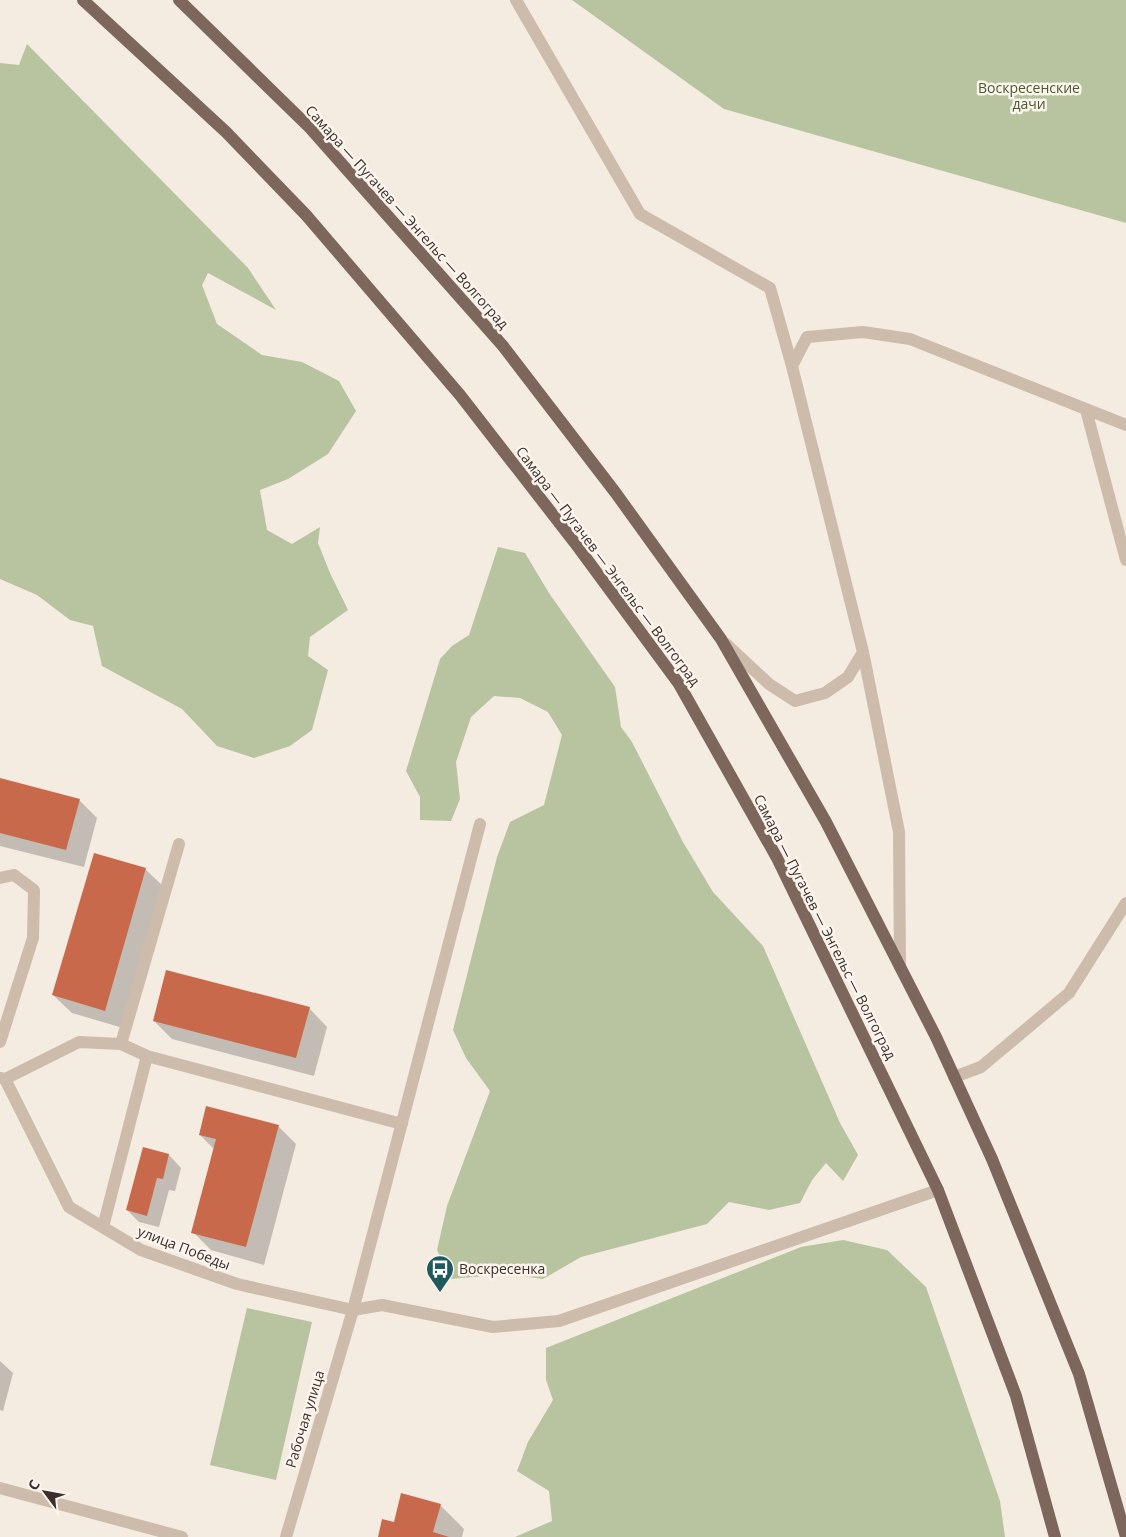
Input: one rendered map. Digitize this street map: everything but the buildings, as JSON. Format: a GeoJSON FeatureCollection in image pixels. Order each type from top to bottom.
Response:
{"type":"FeatureCollection","features":[{"type":"Feature","properties":{"kind":"main road","name":"Самара — Пугачев — Энгельс — Волгоград"},"geometry":{"type":"LineString","coordinates":[[83,0],[226,132],[306,215],[460,395],[576,543],[679,684],[776,858],[938,1190],[1016,1396],[1055,1537]]}},
{"type":"Feature","properties":{"kind":"main road","name":"Самара — Пугачев — Энгельс — Волгоград"},"geometry":{"type":"LineString","coordinates":[[180,0],[310,128],[503,346],[615,492],[721,639],[826,822],[936,1037],[992,1159],[1079,1374],[1126,1537]]}},
{"type":"Feature","properties":{"kind":"street"},"geometry":{"type":"LineString","coordinates":[[516,0],[640,214],[770,288],[792,366],[863,652],[899,832],[900,968]]}},
{"type":"Feature","properties":{"kind":"street"},"geometry":{"type":"LineString","coordinates":[[792,366],[807,337],[863,332],[910,339],[1126,425]]}},
{"type":"Feature","properties":{"kind":"street"},"geometry":{"type":"LineString","coordinates":[[1086,410],[1126,560]]}},
{"type":"Feature","properties":{"kind":"street"},"geometry":{"type":"LineString","coordinates":[[721,639],[769,684],[795,701],[825,693],[848,677],[863,652]]}},
{"type":"Feature","properties":{"kind":"street","name":"Рабочая улица"},"geometry":{"type":"LineString","coordinates":[[286,1537],[353,1310],[480,824]]}},
{"type":"Feature","properties":{"kind":"street"},"geometry":{"type":"LineString","coordinates":[[121,1044],[179,844]]}},
{"type":"Feature","properties":{"kind":"street"},"geometry":{"type":"LineString","coordinates":[[0,878],[14,875],[34,890],[33,938],[1,1032]]}},
{"type":"Feature","properties":{"kind":"street"},"geometry":{"type":"LineString","coordinates":[[954,1077],[981,1067],[1068,993],[1126,903]]}},
{"type":"Feature","properties":{"kind":"street"},"geometry":{"type":"LineString","coordinates":[[2,1079],[79,1042],[121,1044],[147,1056],[402,1124]]}},
{"type":"Feature","properties":{"kind":"street"},"geometry":{"type":"LineString","coordinates":[[103,1227],[147,1056]]}},
{"type":"Feature","properties":{"kind":"street","name":"улица Победы"},"geometry":{"type":"LineString","coordinates":[[2,1079],[69,1207],[141,1250],[237,1284],[353,1310]]}},
{"type":"Feature","properties":{"kind":"street"},"geometry":{"type":"LineString","coordinates":[[353,1310],[382,1305],[493,1327],[559,1321],[938,1190]]}},
{"type":"Feature","properties":{"kind":"street"},"geometry":{"type":"LineString","coordinates":[[0,1488],[182,1537]]}},
{"type":"Feature","properties":{"kind":"green space","name":"Воскресенские дачи"},"geometry":{"type":"Polygon","coordinates":[[[572,0],[1126,0],[1126,223],[724,109],[572,0]]]}},
{"type":"Feature","properties":{"kind":"green space"},"geometry":{"type":"Polygon","coordinates":[[[27,44],[248,268],[276,310],[208,273],[202,285],[217,324],[262,355],[302,362],[339,381],[356,411],[328,454],[288,479],[260,490],[267,530],[292,544],[320,527],[318,543],[348,610],[310,637],[308,656],[328,670],[312,730],[290,746],[254,758],[217,746],[182,709],[102,666],[93,626],[70,620],[37,595],[0,579],[0,63],[19,65],[27,44]]]}},
{"type":"Feature","properties":{"kind":"green space"},"geometry":{"type":"Polygon","coordinates":[[[498,547],[525,553],[549,593],[615,687],[621,727],[632,742],[683,842],[713,892],[763,946],[840,1123],[858,1155],[843,1181],[826,1163],[812,1180],[800,1203],[769,1210],[729,1202],[707,1224],[581,1257],[543,1279],[508,1274],[450,1279],[437,1250],[447,1206],[490,1091],[466,1058],[453,1030],[497,857],[510,822],[544,805],[562,735],[548,712],[520,698],[494,696],[471,717],[456,762],[460,799],[451,821],[420,820],[420,797],[406,771],[440,659],[452,646],[469,635],[498,547]]]}},
{"type":"Feature","properties":{"kind":"green space"},"geometry":{"type":"Polygon","coordinates":[[[843,1240],[887,1250],[926,1287],[1000,1501],[1005,1537],[515,1537],[552,1521],[549,1491],[517,1471],[528,1442],[553,1400],[546,1380],[546,1348],[801,1247],[843,1240]]]}},
{"type":"Feature","properties":{"kind":"green space"},"geometry":{"type":"Polygon","coordinates":[[[247,1308],[312,1322],[276,1480],[210,1465],[247,1308]]]}},
{"type":"Feature","properties":{"kind":"place","name":"Воскресенка"},"geometry":{"type":"Point","coordinates":[440,1293]}}]}
